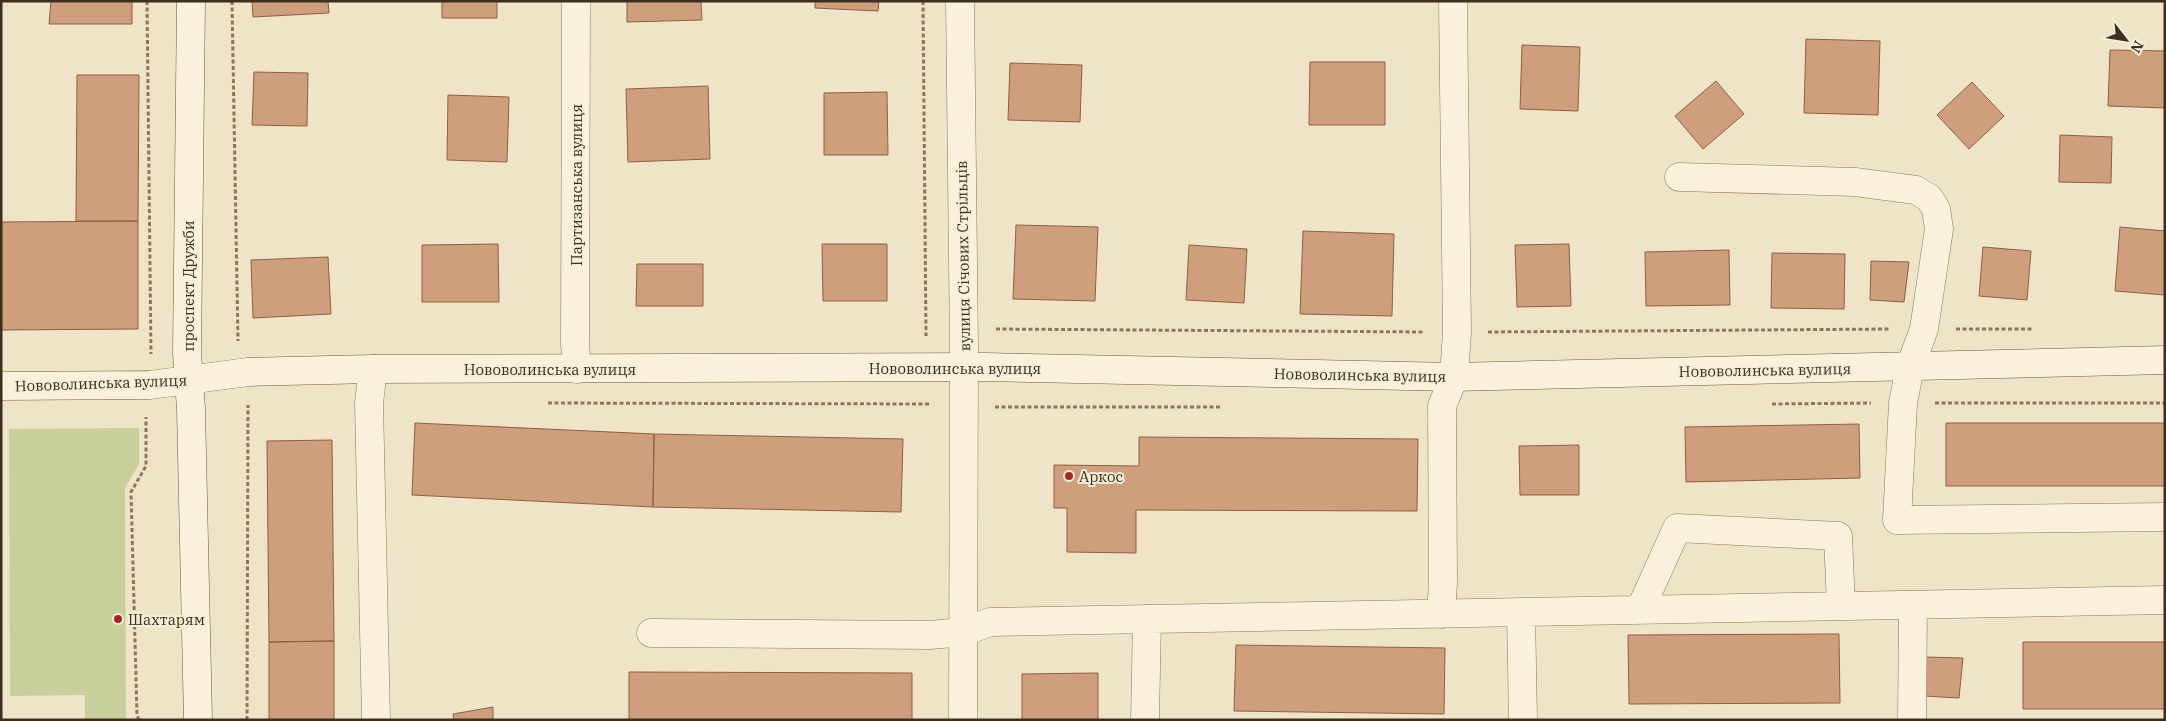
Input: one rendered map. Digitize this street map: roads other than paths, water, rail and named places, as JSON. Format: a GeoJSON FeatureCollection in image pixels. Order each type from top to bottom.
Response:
{"type":"FeatureCollection","features":[{"type":"Feature","properties":{"kind":"street","name":"проспект Дружби"},"geometry":{"type":"LineString","coordinates":[[191,1],[187,353],[191,410],[198,720]]}},
{"type":"Feature","properties":{"kind":"street","name":"Партизанська вулиця"},"geometry":{"type":"LineString","coordinates":[[576,1],[575,344],[577,369]]}},
{"type":"Feature","properties":{"kind":"street","name":"вулиця Січових Стрільців"},"geometry":{"type":"LineString","coordinates":[[960,1],[963,720]]}},
{"type":"Feature","properties":{"kind":"street"},"geometry":{"type":"LineString","coordinates":[[1441,614],[1443,583],[1442,406],[1454,377],[1457,332],[1453,1]]}},
{"type":"Feature","properties":{"kind":"street"},"geometry":{"type":"LineString","coordinates":[[1679,177],[1855,182],[1916,190],[1930,198],[1936,209],[1939,229],[1924,329],[1910,367],[1903,403],[1897,520],[2165,516]]}},
{"type":"Feature","properties":{"kind":"street","name":"Нововолинська вулиця"},"geometry":{"type":"LineString","coordinates":[[1,386],[150,385],[248,372],[373,369],[984,367],[1454,377],[2165,360]]}},
{"type":"Feature","properties":{"kind":"street"},"geometry":{"type":"LineString","coordinates":[[373,369],[369,403],[376,720]]}},
{"type":"Feature","properties":{"kind":"street"},"geometry":{"type":"LineString","coordinates":[[1640,610],[1677,528],[1838,536],[1841,606]]}},
{"type":"Feature","properties":{"kind":"street"},"geometry":{"type":"LineString","coordinates":[[651,633],[930,635],[963,632],[990,622],[2165,600]]}},
{"type":"Feature","properties":{"kind":"street"},"geometry":{"type":"LineString","coordinates":[[1912,720],[1913,605]]}},
{"type":"Feature","properties":{"kind":"street"},"geometry":{"type":"LineString","coordinates":[[1521,612],[1523,720]]}},
{"type":"Feature","properties":{"kind":"street"},"geometry":{"type":"LineString","coordinates":[[1145,720],[1147,619]]}},
{"type":"Feature","properties":{"kind":"place","name":"Аркос"},"geometry":{"type":"Point","coordinates":[1069,476]}},
{"type":"Feature","properties":{"kind":"place","name":"Шахтарям"},"geometry":{"type":"Point","coordinates":[118,619]}}]}
